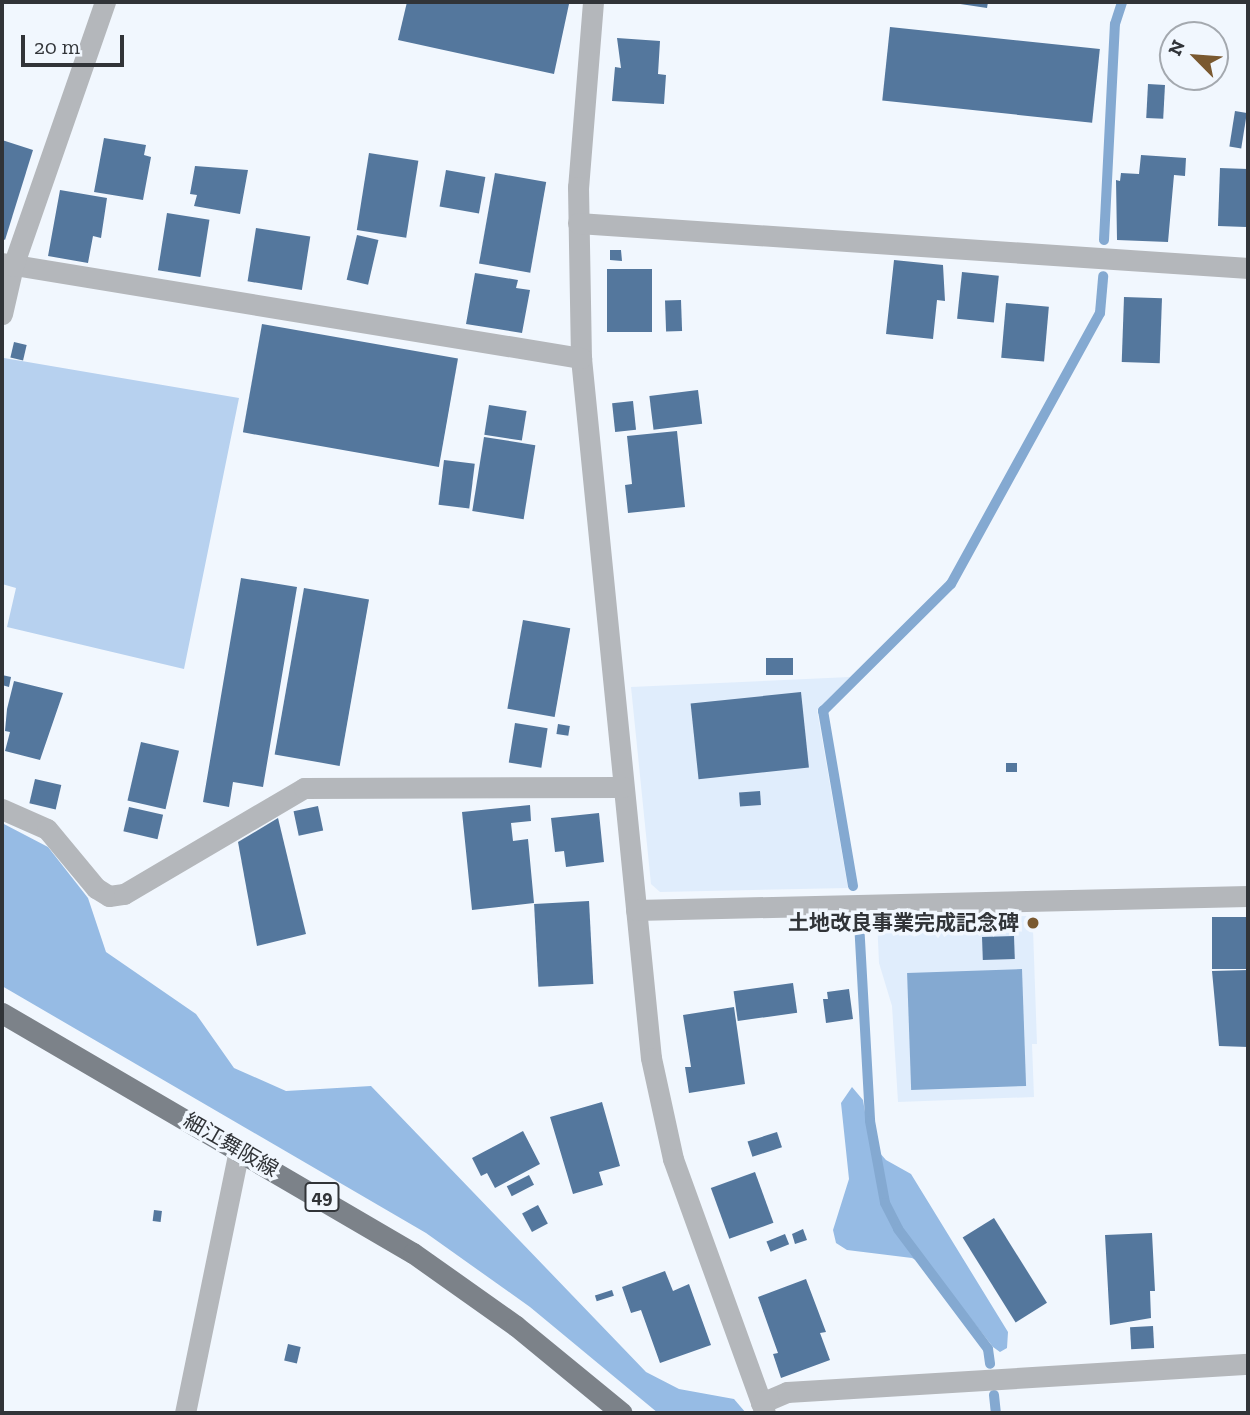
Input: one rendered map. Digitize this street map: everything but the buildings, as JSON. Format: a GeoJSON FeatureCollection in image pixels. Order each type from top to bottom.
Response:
{"type":"FeatureCollection","features":[{"type":"Feature","properties":{"kind":"main road","name":"細江舞阪線"},"geometry":{"type":"LineString","coordinates":[[2,1013],[359,1219],[465,1289],[622,1413]]}},
{"type":"Feature","properties":{"kind":"street"},"geometry":{"type":"LineString","coordinates":[[2,314],[8,264],[105,2]]}},
{"type":"Feature","properties":{"kind":"street"},"geometry":{"type":"LineString","coordinates":[[593,2],[578,223],[580,358],[651,1058],[664,1126],[763,1408],[787,1392],[1248,1364]]}},
{"type":"Feature","properties":{"kind":"street"},"geometry":{"type":"LineString","coordinates":[[578,223],[1248,268]]}},
{"type":"Feature","properties":{"kind":"street"},"geometry":{"type":"LineString","coordinates":[[8,264],[580,358]]}},
{"type":"Feature","properties":{"kind":"street"},"geometry":{"type":"LineString","coordinates":[[2,809],[47,829],[96,888],[109,896],[124,894],[304,788],[623,786]]}},
{"type":"Feature","properties":{"kind":"street"},"geometry":{"type":"LineString","coordinates":[[636,910],[1248,896]]}},
{"type":"Feature","properties":{"kind":"street"},"geometry":{"type":"LineString","coordinates":[[185,1413],[239,1149]]}},
{"type":"Feature","properties":{"kind":"shaded area"},"geometry":{"type":"Polygon","coordinates":[[[4,358],[239,398],[184,669],[7,627],[16,588],[2,584],[4,358]]]}},
{"type":"Feature","properties":{"kind":"shaded area"},"geometry":{"type":"Polygon","coordinates":[[[850,677],[817,710],[848,888],[660,892],[651,884],[631,687],[850,677]]]}},
{"type":"Feature","properties":{"kind":"shaded area"},"geometry":{"type":"Polygon","coordinates":[[[2,823],[48,847],[88,898],[106,952],[196,1014],[234,1068],[286,1091],[371,1086],[646,1372],[679,1389],[734,1399],[746,1413],[658,1413],[530,1307],[426,1233],[2,986],[2,823]]]}},
{"type":"Feature","properties":{"kind":"shaded area"},"geometry":{"type":"Polygon","coordinates":[[[1028,916],[1028,929],[1033,929],[1037,1044],[1032,1044],[1034,1097],[898,1102],[892,1006],[879,963],[877,919],[1028,916]]]}},
{"type":"Feature","properties":{"kind":"shaded area"},"geometry":{"type":"Polygon","coordinates":[[[1022,969],[1026,1086],[911,1090],[907,973],[1022,969]]]}},
{"type":"Feature","properties":{"kind":"shaded area"},"geometry":{"type":"Polygon","coordinates":[[[852,1087],[863,1100],[870,1142],[886,1160],[911,1174],[1008,1332],[1007,1348],[1000,1352],[993,1347],[932,1269],[912,1258],[847,1250],[836,1243],[833,1230],[849,1179],[841,1103],[852,1087]]]}},
{"type":"Feature","properties":{"kind":"waterway"},"geometry":{"type":"LineString","coordinates":[[1104,240],[1115,24],[1122,2]]}},
{"type":"Feature","properties":{"kind":"waterway"},"geometry":{"type":"LineString","coordinates":[[853,886],[823,711],[951,584],[1100,313],[1103,276]]}},
{"type":"Feature","properties":{"kind":"waterway"},"geometry":{"type":"LineString","coordinates":[[859,922],[870,1121],[885,1203],[898,1229],[988,1349],[990,1364]]}},
{"type":"Feature","properties":{"kind":"waterway"},"geometry":{"type":"LineString","coordinates":[[994,1395],[996,1413]]}},
{"type":"Feature","properties":{"kind":"place","name":"土地改良事業完成記念碑"},"geometry":{"type":"Point","coordinates":[1033,923]}}]}
